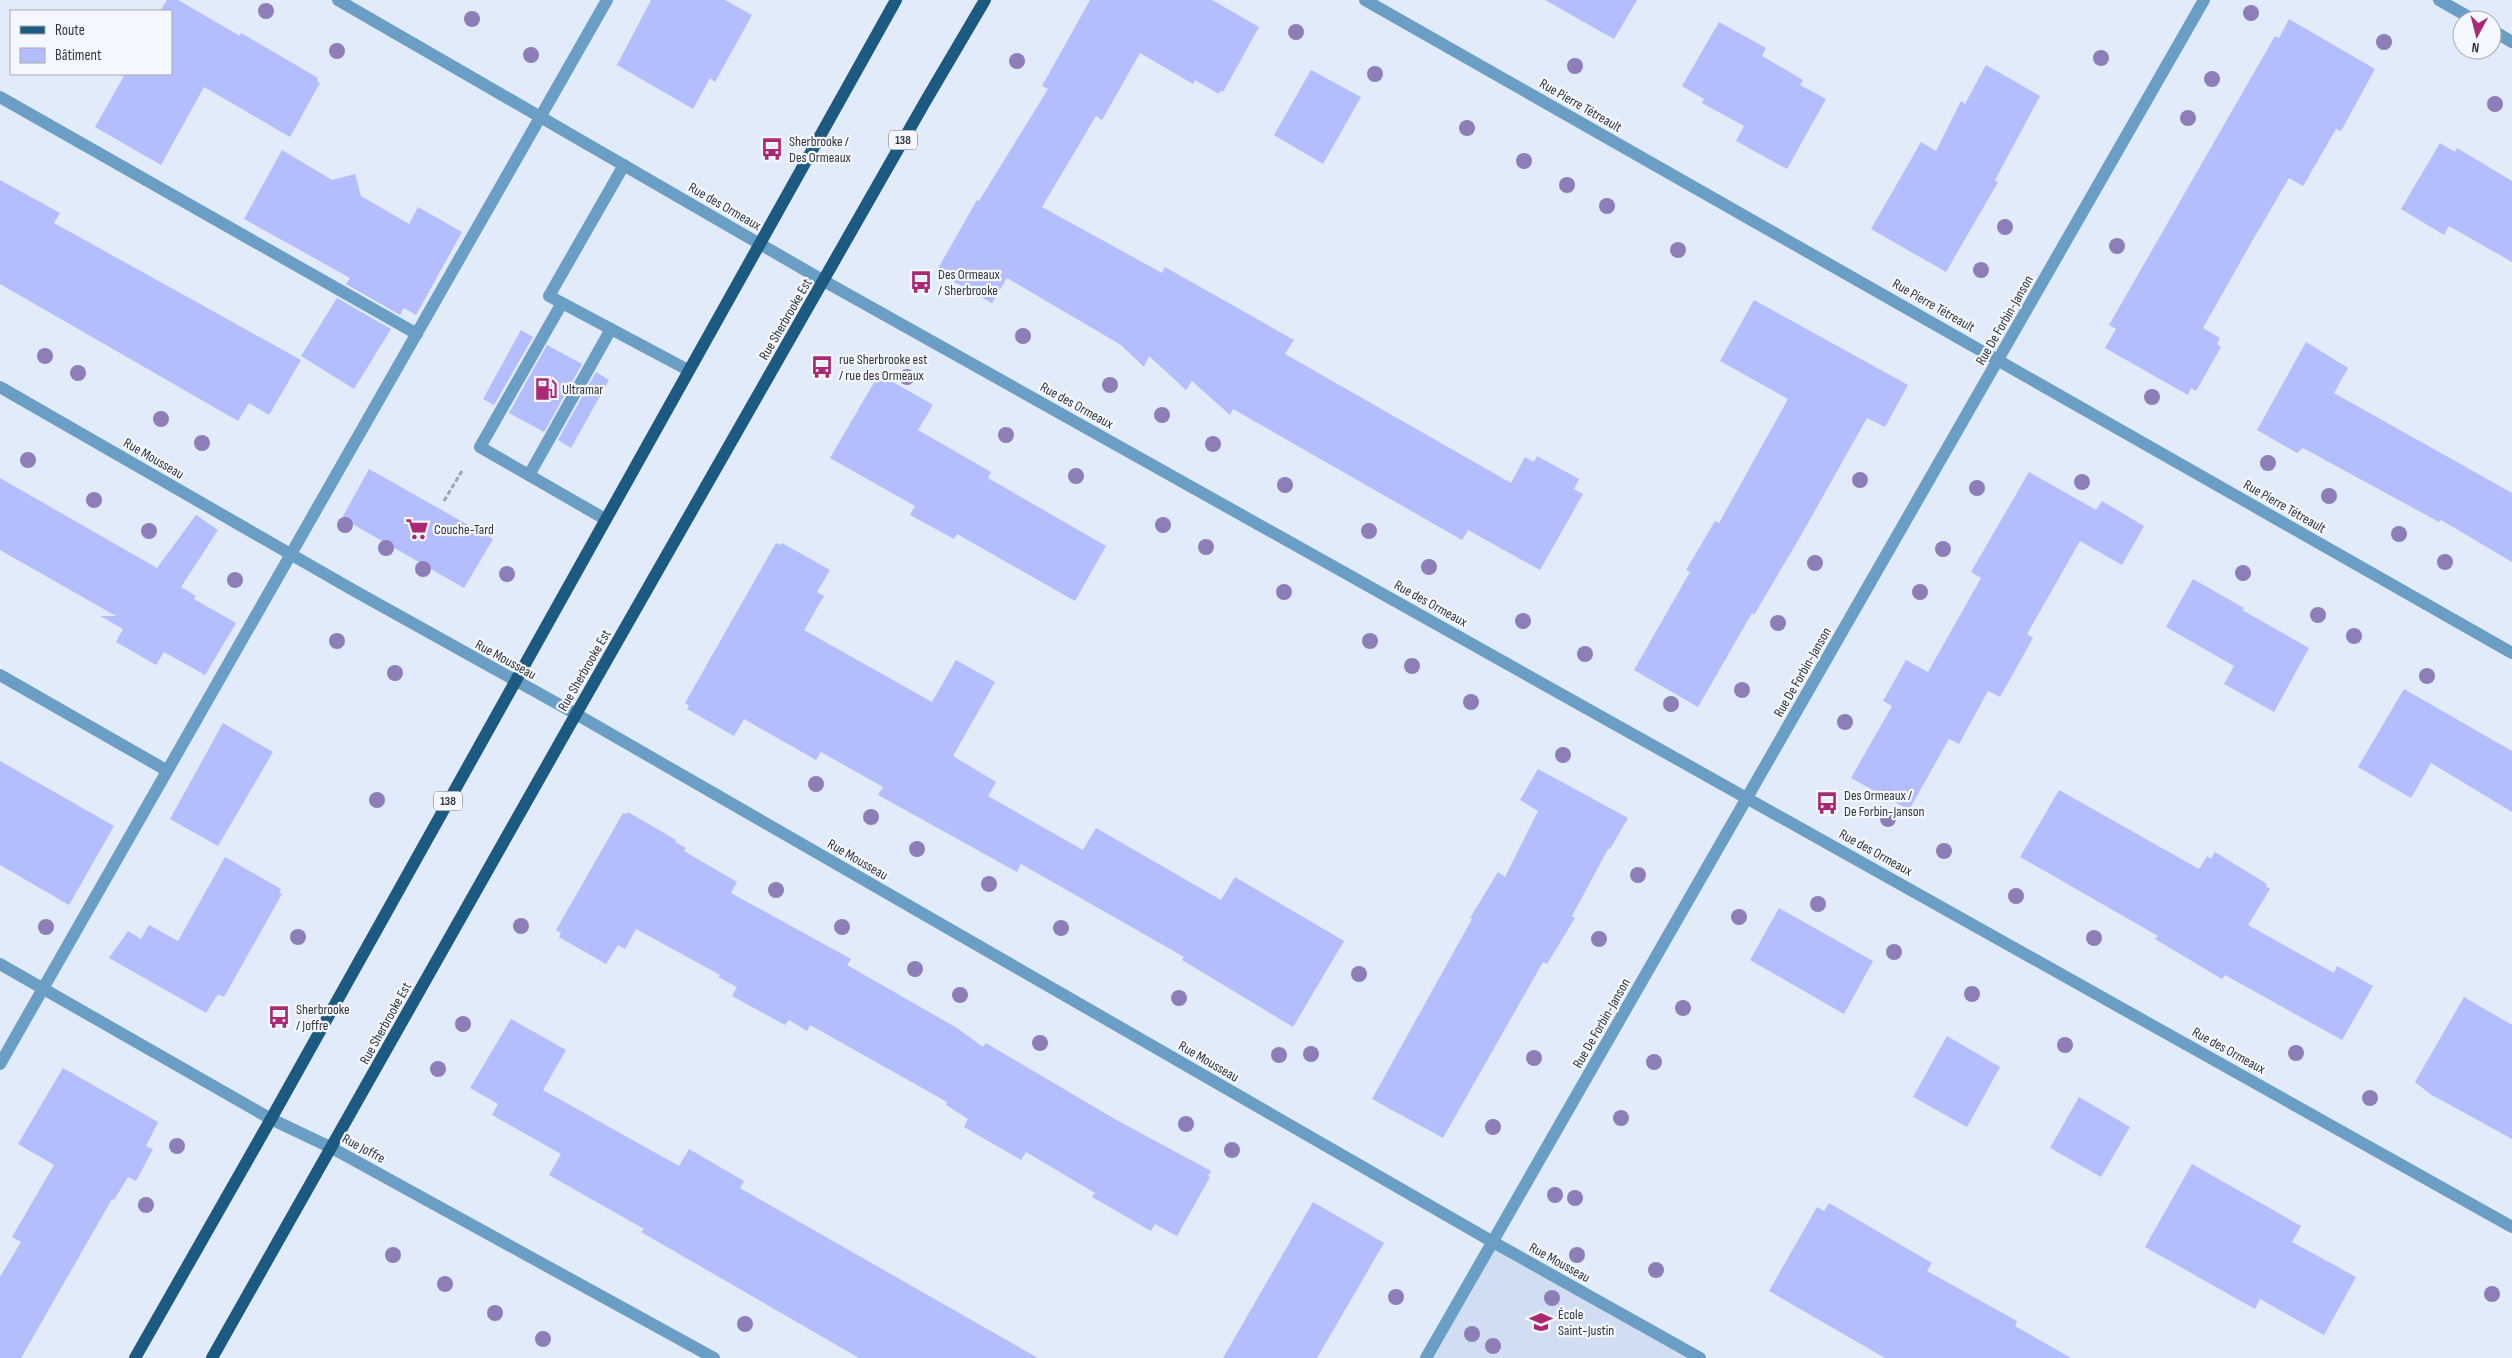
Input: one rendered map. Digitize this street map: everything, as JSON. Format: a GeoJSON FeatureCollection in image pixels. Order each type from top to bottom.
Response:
{"type":"FeatureCollection","features":[{"type":"Feature","properties":{"kind":"main road","name":"138"},"geometry":{"type":"LineString","coordinates":[[135,1358],[271,1119],[896,0]]}},
{"type":"Feature","properties":{"kind":"main road","name":"Rue Sherbrooke Est"},"geometry":{"type":"LineString","coordinates":[[212,1358],[924,102],[985,0]]}},
{"type":"Feature","properties":{"kind":"street","name":"Rue des Ormeaux"},"geometry":{"type":"LineString","coordinates":[[338,0],[824,281],[2512,1227]]}},
{"type":"Feature","properties":{"kind":"street"},"geometry":{"type":"LineString","coordinates":[[0,1064],[607,0]]}},
{"type":"Feature","properties":{"kind":"street","name":"Rue Pierre Tétreault"},"geometry":{"type":"LineString","coordinates":[[1365,0],[1999,359],[2512,653]]}},
{"type":"Feature","properties":{"kind":"street","name":"Rue De Forbin-Janson"},"geometry":{"type":"LineString","coordinates":[[1426,1358],[2204,0]]}},
{"type":"Feature","properties":{"kind":"street"},"geometry":{"type":"LineString","coordinates":[[2438,0],[2456,10]]}},
{"type":"Feature","properties":{"kind":"street"},"geometry":{"type":"LineString","coordinates":[[0,97],[417,334]]}},
{"type":"Feature","properties":{"kind":"street"},"geometry":{"type":"LineString","coordinates":[[624,165],[549,296],[688,370]]}},
{"type":"Feature","properties":{"kind":"street"},"geometry":{"type":"LineString","coordinates":[[562,303],[480,447],[606,519]]}},
{"type":"Feature","properties":{"kind":"street"},"geometry":{"type":"LineString","coordinates":[[529,475],[611,329]]}},
{"type":"Feature","properties":{"kind":"street","name":"Rue Mousseau"},"geometry":{"type":"LineString","coordinates":[[0,387],[515,682],[576,714],[1493,1242],[1700,1358]]}},
{"type":"Feature","properties":{"kind":"street"},"geometry":{"type":"LineString","coordinates":[[0,675],[166,770]]}},
{"type":"Feature","properties":{"kind":"street","name":"Rue Joffre"},"geometry":{"type":"LineString","coordinates":[[0,964],[271,1119],[332,1148],[714,1358]]}},
{"type":"Feature","properties":{"kind":"path"},"geometry":{"type":"LineString","coordinates":[[444,501],[462,470]]}},
{"type":"Feature","properties":{"kind":"shaded area","name":"École Saint-Justin"},"geometry":{"type":"Polygon","coordinates":[[[1493,1242],[1700,1358],[1426,1358],[1493,1242]]]}},
{"type":"Feature","properties":{"kind":"building"},"geometry":{"type":"Polygon","coordinates":[[[167,0],[178,0],[240,36],[241,33],[318,78],[317,81],[320,83],[290,137],[204,87],[161,165],[95,127],[124,75],[172,75],[172,10],[161,10],[167,0]]]}},
{"type":"Feature","properties":{"kind":"building"},"geometry":{"type":"Polygon","coordinates":[[[651,0],[725,0],[752,15],[715,82],[710,78],[693,109],[617,65],[651,0]]]}},
{"type":"Feature","properties":{"kind":"building"},"geometry":{"type":"Polygon","coordinates":[[[1090,0],[1212,0],[1259,27],[1223,92],[1220,91],[1219,94],[1195,80],[1193,84],[1140,53],[1102,120],[1096,116],[1042,207],[1162,273],[1165,267],[1294,340],[1285,354],[1511,483],[1525,457],[1534,462],[1537,456],[1579,479],[1574,489],[1583,494],[1540,570],[1468,530],[1462,540],[1233,409],[1230,415],[1192,381],[1186,390],[1149,356],[1144,367],[1121,345],[1007,278],[992,303],[936,272],[977,200],[979,201],[1048,89],[1042,86],[1090,0]]]}},
{"type":"Feature","properties":{"kind":"building"},"geometry":{"type":"Polygon","coordinates":[[[1545,0],[1637,0],[1614,39],[1545,0]]]}},
{"type":"Feature","properties":{"kind":"building"},"geometry":{"type":"Polygon","coordinates":[[[2289,19],[2375,69],[2341,131],[2336,129],[2303,186],[2289,178],[2251,243],[2203,328],[2220,338],[2217,344],[2221,347],[2196,391],[2191,388],[2188,395],[2105,348],[2116,329],[2109,325],[2275,36],[2279,38],[2289,19]]]}},
{"type":"Feature","properties":{"kind":"building"},"geometry":{"type":"Polygon","coordinates":[[[1719,22],[1766,48],[1762,56],[1803,80],[1800,85],[1826,99],[1787,169],[1736,141],[1744,126],[1702,103],[1704,99],[1682,86],[1719,22]]]}},
{"type":"Feature","properties":{"kind":"building"},"geometry":{"type":"Polygon","coordinates":[[[1986,65],[2040,96],[1995,180],[1998,182],[1946,272],[1871,229],[1921,142],[1936,151],[1961,101],[1965,104],[1986,65]]]}},
{"type":"Feature","properties":{"kind":"building"},"geometry":{"type":"Polygon","coordinates":[[[1311,70],[1361,97],[1323,164],[1274,135],[1311,70]]]}},
{"type":"Feature","properties":{"kind":"building"},"geometry":{"type":"Polygon","coordinates":[[[2440,143],[2455,152],[2457,148],[2512,181],[2512,262],[2449,226],[2444,235],[2401,209],[2440,143]]]}},
{"type":"Feature","properties":{"kind":"building"},"geometry":{"type":"Polygon","coordinates":[[[282,150],[332,180],[355,174],[361,196],[409,224],[418,207],[462,232],[416,315],[404,308],[400,315],[346,284],[350,278],[244,219],[282,150]]]}},
{"type":"Feature","properties":{"kind":"building"},"geometry":{"type":"Polygon","coordinates":[[[0,180],[60,213],[54,223],[301,360],[269,415],[249,403],[238,421],[0,284],[0,180]]]}},
{"type":"Feature","properties":{"kind":"building"},"geometry":{"type":"Polygon","coordinates":[[[337,298],[391,329],[354,389],[301,356],[337,298]]]}},
{"type":"Feature","properties":{"kind":"building"},"geometry":{"type":"Polygon","coordinates":[[[1754,300],[1908,385],[1885,427],[1867,418],[1800,537],[1754,615],[1752,613],[1698,707],[1634,670],[1690,572],[1686,570],[1715,521],[1719,523],[1788,399],[1720,361],[1754,300]]]}},
{"type":"Feature","properties":{"kind":"building"},"geometry":{"type":"Polygon","coordinates":[[[521,330],[533,337],[494,405],[483,399],[521,330]]]}},
{"type":"Feature","properties":{"kind":"building"},"geometry":{"type":"Polygon","coordinates":[[[2306,342],[2348,368],[2334,393],[2512,493],[2512,562],[2441,520],[2439,522],[2303,448],[2297,453],[2257,430],[2306,342]]]}},
{"type":"Feature","properties":{"kind":"building"},"geometry":{"type":"Polygon","coordinates":[[[547,345],[582,364],[544,432],[509,413],[547,345]]]}},
{"type":"Feature","properties":{"kind":"building"},"geometry":{"type":"Polygon","coordinates":[[[596,372],[609,380],[571,448],[558,440],[596,372]]]}},
{"type":"Feature","properties":{"kind":"building"},"geometry":{"type":"Polygon","coordinates":[[[879,374],[933,405],[918,430],[991,472],[988,478],[1106,546],[1075,601],[957,534],[954,539],[910,515],[915,506],[830,458],[879,374]]]}},
{"type":"Feature","properties":{"kind":"building","name":"Couche-Tard"},"geometry":{"type":"Polygon","coordinates":[[[369,469],[493,539],[464,588],[342,518],[369,469]]]}},
{"type":"Feature","properties":{"kind":"building"},"geometry":{"type":"Polygon","coordinates":[[[2029,472],[2096,510],[2102,501],[2144,526],[2122,565],[2080,541],[2027,634],[2033,638],[2000,697],[1988,691],[1959,744],[1949,739],[1909,810],[1851,778],[1892,706],[1883,701],[1906,660],[1928,672],[1981,578],[1971,572],[2029,472]]]}},
{"type":"Feature","properties":{"kind":"building"},"geometry":{"type":"Polygon","coordinates":[[[0,478],[157,568],[196,515],[218,530],[181,587],[196,596],[194,599],[236,623],[205,675],[164,652],[156,665],[116,642],[123,629],[100,616],[116,616],[0,550],[0,478]]]}},
{"type":"Feature","properties":{"kind":"building"},"geometry":{"type":"Polygon","coordinates":[[[776,543],[780,545],[782,543],[830,570],[817,592],[824,596],[804,630],[932,702],[956,660],[995,682],[953,756],[996,782],[988,796],[1083,850],[1096,828],[1221,900],[1235,877],[1344,941],[1293,1027],[1182,960],[1184,957],[1021,864],[1017,872],[878,795],[883,787],[821,752],[816,760],[744,719],[734,736],[687,709],[689,706],[685,703],[776,543]]]}},
{"type":"Feature","properties":{"kind":"building"},"geometry":{"type":"Polygon","coordinates":[[[2193,579],[2244,608],[2242,610],[2309,648],[2274,712],[2224,684],[2234,666],[2166,627],[2193,579]]]}},
{"type":"Feature","properties":{"kind":"building"},"geometry":{"type":"Polygon","coordinates":[[[2404,689],[2512,751],[2512,812],[2431,763],[2411,798],[2358,767],[2404,689]]]}},
{"type":"Feature","properties":{"kind":"building"},"geometry":{"type":"Polygon","coordinates":[[[223,723],[273,752],[218,846],[170,819],[223,723]]]}},
{"type":"Feature","properties":{"kind":"building"},"geometry":{"type":"Polygon","coordinates":[[[0,761],[114,826],[69,905],[0,865],[0,761]]]}},
{"type":"Feature","properties":{"kind":"building"},"geometry":{"type":"Polygon","coordinates":[[[1538,769],[1628,818],[1610,849],[1608,849],[1572,916],[1575,918],[1547,964],[1543,962],[1443,1138],[1372,1099],[1472,919],[1470,918],[1498,872],[1505,877],[1538,811],[1520,800],[1538,769]]]}},
{"type":"Feature","properties":{"kind":"building"},"geometry":{"type":"Polygon","coordinates":[[[2059,790],[2199,869],[2207,856],[2211,859],[2215,852],[2267,884],[2266,886],[2270,889],[2248,925],[2334,973],[2337,966],[2373,986],[2342,1040],[2225,975],[2222,979],[2155,939],[2158,936],[2020,857],[2059,790]]]}},
{"type":"Feature","properties":{"kind":"building"},"geometry":{"type":"Polygon","coordinates":[[[628,812],[676,840],[675,842],[686,848],[684,851],[737,882],[731,893],[851,959],[847,965],[957,1028],[983,1047],[986,1043],[1113,1118],[1211,1171],[1208,1176],[1210,1177],[1177,1236],[1155,1224],[1151,1231],[1092,1197],[1095,1193],[1026,1152],[1021,1160],[964,1127],[968,1119],[946,1105],[947,1102],[810,1025],[807,1031],[789,1020],[785,1025],[732,996],[737,987],[718,977],[720,975],[636,929],[625,949],[618,945],[606,964],[559,937],[561,933],[556,930],[623,813],[627,814],[628,812]]]}},
{"type":"Feature","properties":{"kind":"building"},"geometry":{"type":"Polygon","coordinates":[[[225,857],[281,889],[279,892],[282,894],[224,997],[218,994],[206,1013],[109,958],[128,931],[141,939],[149,925],[178,941],[225,857]]]}},
{"type":"Feature","properties":{"kind":"building"},"geometry":{"type":"Polygon","coordinates":[[[1779,908],[1873,961],[1844,1014],[1750,960],[1779,908]]]}},
{"type":"Feature","properties":{"kind":"building"},"geometry":{"type":"Polygon","coordinates":[[[2464,997],[2512,1025],[2512,1139],[2430,1094],[2415,1082],[2464,997]]]}},
{"type":"Feature","properties":{"kind":"building"},"geometry":{"type":"Polygon","coordinates":[[[511,1019],[566,1050],[543,1090],[679,1166],[689,1149],[744,1181],[740,1188],[1038,1358],[859,1358],[641,1232],[644,1229],[549,1175],[561,1154],[492,1115],[498,1104],[470,1088],[511,1019]]]}},
{"type":"Feature","properties":{"kind":"building"},"geometry":{"type":"Polygon","coordinates":[[[1947,1036],[2000,1067],[1967,1127],[1913,1097],[1947,1036]]]}},
{"type":"Feature","properties":{"kind":"building"},"geometry":{"type":"Polygon","coordinates":[[[63,1068],[158,1122],[146,1146],[153,1149],[136,1181],[128,1177],[114,1200],[112,1199],[21,1358],[0,1358],[0,1277],[21,1242],[12,1237],[54,1165],[18,1144],[63,1068]]]}},
{"type":"Feature","properties":{"kind":"building"},"geometry":{"type":"Polygon","coordinates":[[[2079,1097],[2130,1127],[2101,1177],[2050,1148],[2079,1097]]]}},
{"type":"Feature","properties":{"kind":"building"},"geometry":{"type":"Polygon","coordinates":[[[2192,1164],[2301,1226],[2292,1242],[2356,1277],[2324,1335],[2260,1299],[2255,1309],[2145,1247],[2192,1164]]]}},
{"type":"Feature","properties":{"kind":"building"},"geometry":{"type":"Polygon","coordinates":[[[1313,1202],[1384,1243],[1317,1358],[1223,1358],[1313,1202]]]}},
{"type":"Feature","properties":{"kind":"building"},"geometry":{"type":"Polygon","coordinates":[[[1829,1203],[1932,1263],[1927,1271],[2017,1321],[2015,1326],[2071,1358],[1885,1358],[1769,1291],[1817,1207],[1824,1211],[1829,1203]]]}},
{"type":"Feature","properties":{"kind":"place","name":"Sherbrooke / Des Ormeaux"},"geometry":{"type":"Point","coordinates":[772,149]}},
{"type":"Feature","properties":{"kind":"place","name":"Des Ormeaux / Sherbrooke"},"geometry":{"type":"Point","coordinates":[921,282]}},
{"type":"Feature","properties":{"kind":"place","name":"rue Sherbrooke est / rue des Ormeaux"},"geometry":{"type":"Point","coordinates":[822,367]}},
{"type":"Feature","properties":{"kind":"place","name":"Ultramar"},"geometry":{"type":"Point","coordinates":[546,389]}},
{"type":"Feature","properties":{"kind":"place","name":"Couche-Tard"},"geometry":{"type":"Point","coordinates":[417,529]}},
{"type":"Feature","properties":{"kind":"place","name":"Des Ormeaux / De Forbin-Janson"},"geometry":{"type":"Point","coordinates":[1827,803]}},
{"type":"Feature","properties":{"kind":"place","name":"Sherbrooke / Joffre"},"geometry":{"type":"Point","coordinates":[279,1017]}},
{"type":"Feature","properties":{"kind":"place","name":"École Saint-Justin"},"geometry":{"type":"Point","coordinates":[1541,1322]}}]}
